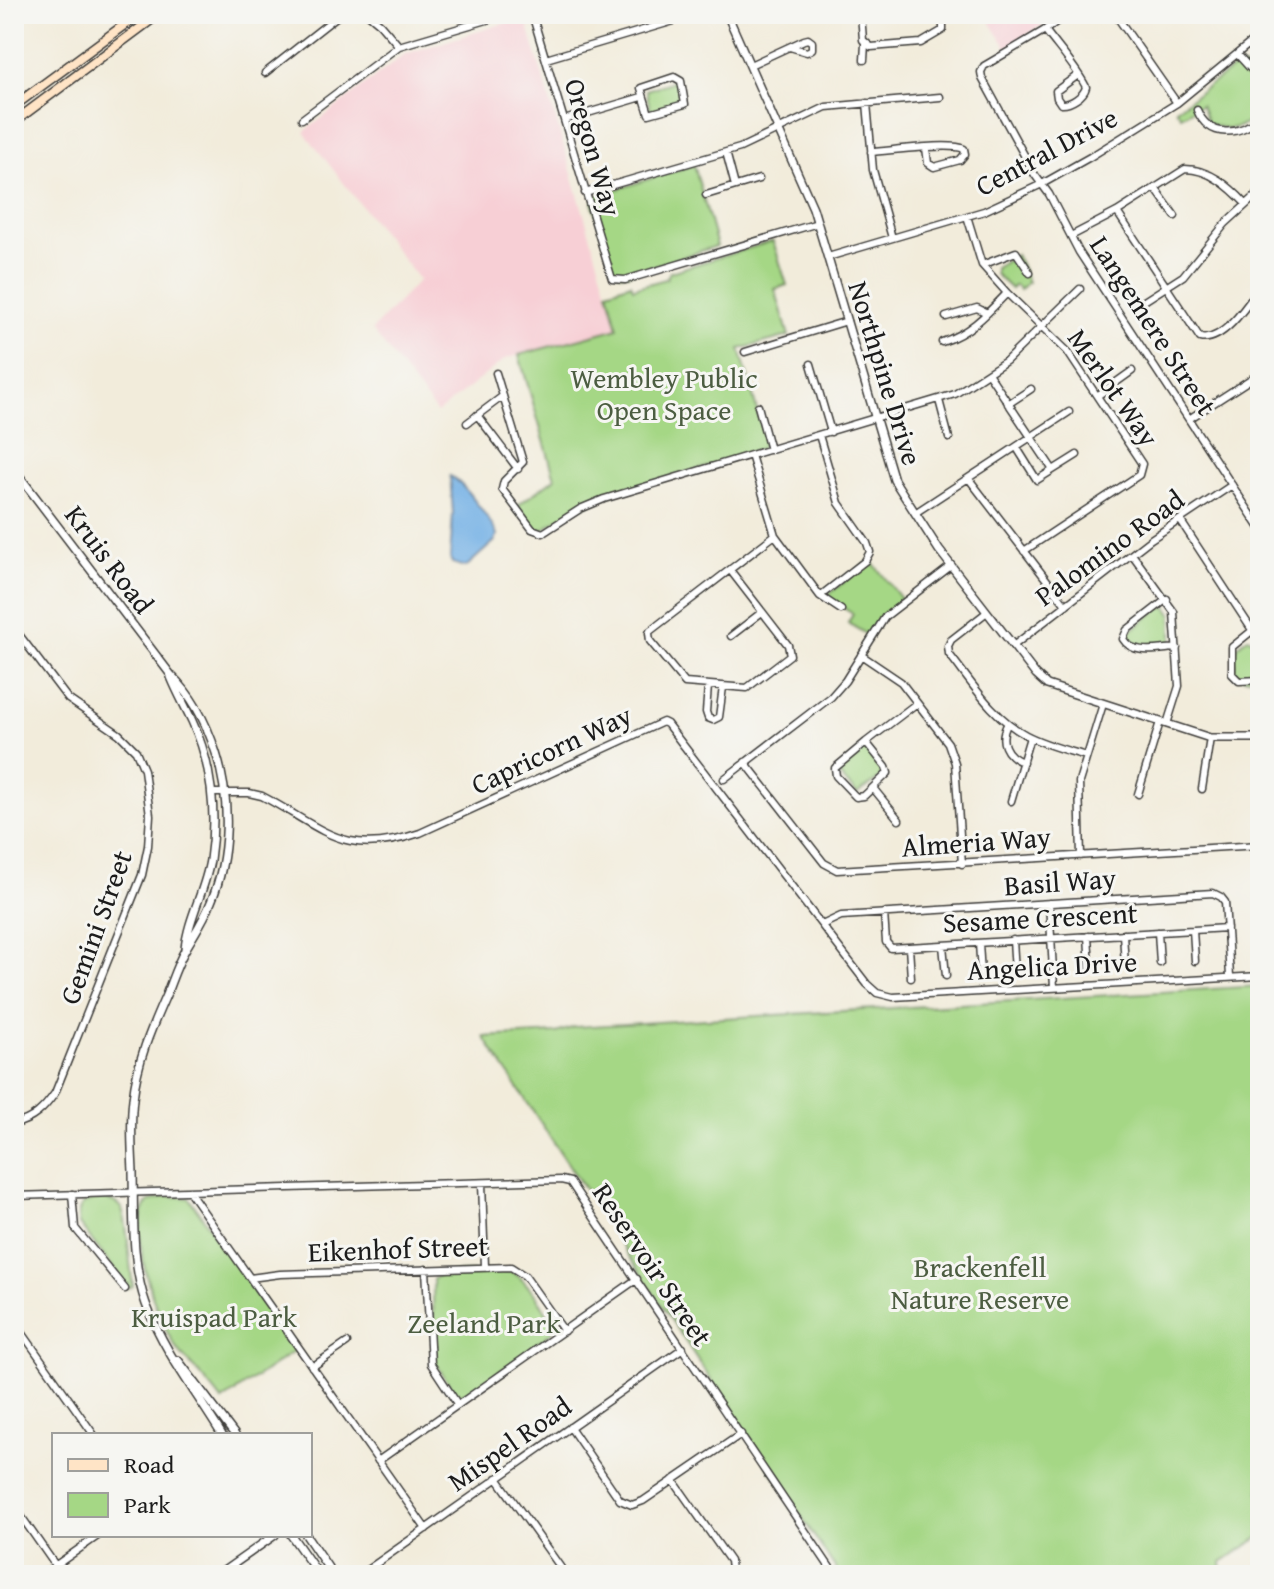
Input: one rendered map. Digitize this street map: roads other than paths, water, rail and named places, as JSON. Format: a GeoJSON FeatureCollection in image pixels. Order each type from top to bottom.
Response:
{"type":"FeatureCollection","features":[{"type":"Feature","properties":{"kind":"main road"},"geometry":{"type":"LineString","coordinates":[[14,106],[139,14]]}},
{"type":"Feature","properties":{"kind":"main road"},"geometry":{"type":"LineString","coordinates":[[14,122],[159,14]]}},
{"type":"Feature","properties":{"kind":"street"},"geometry":{"type":"LineString","coordinates":[[265,73],[340,14]]}},
{"type":"Feature","properties":{"kind":"street"},"geometry":{"type":"LineString","coordinates":[[368,14],[399,46]]}},
{"type":"Feature","properties":{"kind":"street"},"geometry":{"type":"LineString","coordinates":[[302,119],[399,46],[507,14]]}},
{"type":"Feature","properties":{"kind":"street","name":"Oregon Way"},"geometry":{"type":"LineString","coordinates":[[532,14],[610,277],[625,280],[818,223]]}},
{"type":"Feature","properties":{"kind":"street","name":"Northpine Drive"},"geometry":{"type":"LineString","coordinates":[[727,14],[818,223],[894,480],[951,566],[1047,685],[1210,738],[1260,738]]}},
{"type":"Feature","properties":{"kind":"street"},"geometry":{"type":"LineString","coordinates":[[861,14],[864,60]]}},
{"type":"Feature","properties":{"kind":"street"},"geometry":{"type":"LineString","coordinates":[[865,44],[874,47],[927,41],[943,30],[937,14]]}},
{"type":"Feature","properties":{"kind":"street"},"geometry":{"type":"LineString","coordinates":[[1067,14],[1045,30],[1085,84],[1086,91],[1069,103],[1061,104],[1056,91],[1078,75]]}},
{"type":"Feature","properties":{"kind":"street"},"geometry":{"type":"LineString","coordinates":[[1115,14],[1177,103]]}},
{"type":"Feature","properties":{"kind":"street"},"geometry":{"type":"LineString","coordinates":[[546,59],[677,20]]}},
{"type":"Feature","properties":{"kind":"street","name":"Langemere Street"},"geometry":{"type":"LineString","coordinates":[[1045,30],[984,66],[982,78],[1071,236],[1260,528]]}},
{"type":"Feature","properties":{"kind":"street","name":"Central Drive"},"geometry":{"type":"LineString","coordinates":[[828,257],[997,206],[1042,184],[1177,103],[1260,35]]}},
{"type":"Feature","properties":{"kind":"street"},"geometry":{"type":"LineString","coordinates":[[750,65],[790,47]]}},
{"type":"Feature","properties":{"kind":"street"},"geometry":{"type":"LineString","coordinates":[[1238,55],[1260,79]]}},
{"type":"Feature","properties":{"kind":"street"},"geometry":{"type":"LineString","coordinates":[[676,77],[681,81],[686,101],[682,106],[651,114],[646,111],[642,97],[643,87],[676,77]]}},
{"type":"Feature","properties":{"kind":"street"},"geometry":{"type":"LineString","coordinates":[[564,120],[642,97]]}},
{"type":"Feature","properties":{"kind":"street"},"geometry":{"type":"LineString","coordinates":[[585,193],[726,152],[826,107],[940,97]]}},
{"type":"Feature","properties":{"kind":"street"},"geometry":{"type":"LineString","coordinates":[[867,103],[875,178],[892,238]]}},
{"type":"Feature","properties":{"kind":"street"},"geometry":{"type":"LineString","coordinates":[[1197,110],[1208,125],[1225,132],[1246,128],[1260,117]]}},
{"type":"Feature","properties":{"kind":"street"},"geometry":{"type":"LineString","coordinates":[[871,152],[926,148],[960,146],[965,154],[960,160],[934,167],[928,163],[926,148]]}},
{"type":"Feature","properties":{"kind":"street"},"geometry":{"type":"LineString","coordinates":[[726,152],[735,186]]}},
{"type":"Feature","properties":{"kind":"street"},"geometry":{"type":"LineString","coordinates":[[1071,236],[1117,212],[1182,170],[1191,169],[1226,183],[1246,204]]}},
{"type":"Feature","properties":{"kind":"street"},"geometry":{"type":"LineString","coordinates":[[706,195],[759,179]]}},
{"type":"Feature","properties":{"kind":"street"},"geometry":{"type":"LineString","coordinates":[[1155,188],[1175,216]]}},
{"type":"Feature","properties":{"kind":"street"},"geometry":{"type":"LineString","coordinates":[[1141,303],[1190,270],[1217,234],[1260,192]]}},
{"type":"Feature","properties":{"kind":"street"},"geometry":{"type":"LineString","coordinates":[[1117,212],[1198,336],[1203,339],[1238,319],[1260,287]]}},
{"type":"Feature","properties":{"kind":"street","name":"Merlot Way"},"geometry":{"type":"LineString","coordinates":[[967,216],[982,265],[1067,351],[1141,462],[1142,471],[1024,551]]}},
{"type":"Feature","properties":{"kind":"street"},"geometry":{"type":"LineString","coordinates":[[982,265],[1016,252],[1030,273]]}},
{"type":"Feature","properties":{"kind":"street"},"geometry":{"type":"LineString","coordinates":[[496,373],[523,462],[504,481],[502,489],[532,529],[540,533],[580,509],[604,499],[955,394],[1008,358],[1080,289]]}},
{"type":"Feature","properties":{"kind":"street"},"geometry":{"type":"LineString","coordinates":[[942,342],[960,336],[1007,293]]}},
{"type":"Feature","properties":{"kind":"street"},"geometry":{"type":"LineString","coordinates":[[946,317],[975,308],[987,313]]}},
{"type":"Feature","properties":{"kind":"street"},"geometry":{"type":"LineString","coordinates":[[745,352],[847,321]]}},
{"type":"Feature","properties":{"kind":"street"},"geometry":{"type":"LineString","coordinates":[[811,364],[831,432]]}},
{"type":"Feature","properties":{"kind":"street"},"geometry":{"type":"LineString","coordinates":[[1097,396],[1132,371]]}},
{"type":"Feature","properties":{"kind":"street"},"geometry":{"type":"LineString","coordinates":[[988,373],[1053,470]]}},
{"type":"Feature","properties":{"kind":"street"},"geometry":{"type":"LineString","coordinates":[[1189,419],[1260,373]]}},
{"type":"Feature","properties":{"kind":"street"},"geometry":{"type":"LineString","coordinates":[[1008,404],[1031,389]]}},
{"type":"Feature","properties":{"kind":"street"},"geometry":{"type":"LineString","coordinates":[[467,423],[503,396]]}},
{"type":"Feature","properties":{"kind":"street"},"geometry":{"type":"LineString","coordinates":[[939,400],[949,438]]}},
{"type":"Feature","properties":{"kind":"street"},"geometry":{"type":"LineString","coordinates":[[758,406],[770,450]]}},
{"type":"Feature","properties":{"kind":"street"},"geometry":{"type":"LineString","coordinates":[[915,513],[1069,412]]}},
{"type":"Feature","properties":{"kind":"street"},"geometry":{"type":"LineString","coordinates":[[477,415],[518,469]]}},
{"type":"Feature","properties":{"kind":"street"},"geometry":{"type":"LineString","coordinates":[[819,435],[839,503],[870,552],[865,561],[820,596]]}},
{"type":"Feature","properties":{"kind":"street"},"geometry":{"type":"LineString","coordinates":[[1017,448],[1037,480],[1077,455]]}},
{"type":"Feature","properties":{"kind":"street"},"geometry":{"type":"LineString","coordinates":[[751,455],[775,535],[820,596],[841,610]]}},
{"type":"Feature","properties":{"kind":"street","name":"Kruis Road"},"geometry":{"type":"LineString","coordinates":[[14,469],[200,713],[213,741],[225,792],[224,850],[213,899],[184,951],[144,1047],[132,1101],[134,1246],[140,1283],[146,1302],[182,1375],[221,1433]]}},
{"type":"Feature","properties":{"kind":"street"},"geometry":{"type":"LineString","coordinates":[[969,479],[1066,605]]}},
{"type":"Feature","properties":{"kind":"street","name":"Palomino Road"},"geometry":{"type":"LineString","coordinates":[[1013,646],[1132,554],[1232,485]]}},
{"type":"Feature","properties":{"kind":"street"},"geometry":{"type":"LineString","coordinates":[[1180,520],[1260,642]]}},
{"type":"Feature","properties":{"kind":"street"},"geometry":{"type":"LineString","coordinates":[[730,570],[788,645],[790,655],[751,686],[685,683],[648,635],[730,570],[775,535]]}},
{"type":"Feature","properties":{"kind":"street"},"geometry":{"type":"LineString","coordinates":[[1132,554],[1174,612],[1179,686],[1138,794]]}},
{"type":"Feature","properties":{"kind":"street"},"geometry":{"type":"LineString","coordinates":[[724,779],[836,692],[885,617],[951,566]]}},
{"type":"Feature","properties":{"kind":"street"},"geometry":{"type":"LineString","coordinates":[[1167,599],[1127,630],[1123,639],[1128,646],[1136,649],[1177,648]]}},
{"type":"Feature","properties":{"kind":"street"},"geometry":{"type":"LineString","coordinates":[[731,636],[762,612]]}},
{"type":"Feature","properties":{"kind":"street"},"geometry":{"type":"LineString","coordinates":[[987,612],[951,640],[948,649],[997,715],[1030,737],[1086,756]]}},
{"type":"Feature","properties":{"kind":"street","name":"Gemini Street"},"geometry":{"type":"LineString","coordinates":[[14,628],[68,699],[119,734],[136,751],[144,770],[150,815],[142,875],[55,1093],[33,1117],[14,1124]]}},
{"type":"Feature","properties":{"kind":"street"},"geometry":{"type":"LineString","coordinates":[[1253,630],[1232,647],[1232,674],[1239,681],[1260,680]]}},
{"type":"Feature","properties":{"kind":"street"},"geometry":{"type":"LineString","coordinates":[[861,655],[897,678],[948,743],[955,757],[962,864]]}},
{"type":"Feature","properties":{"kind":"street","name":"Kruis Road"},"geometry":{"type":"LineString","coordinates":[[171,675],[203,750],[212,793],[209,861],[186,933],[184,951]]}},
{"type":"Feature","properties":{"kind":"street"},"geometry":{"type":"LineString","coordinates":[[708,686],[706,712],[713,720],[721,713],[723,687]]}},
{"type":"Feature","properties":{"kind":"street"},"geometry":{"type":"LineString","coordinates":[[866,742],[888,771],[886,777],[861,797],[854,796],[834,771],[838,763],[917,703]]}},
{"type":"Feature","properties":{"kind":"street"},"geometry":{"type":"LineString","coordinates":[[1081,856],[1078,790],[1103,704]]}},
{"type":"Feature","properties":{"kind":"street","name":"Capricorn Way"},"geometry":{"type":"LineString","coordinates":[[225,792],[262,796],[318,831],[362,844],[378,844],[420,833],[663,722],[877,993]]}},
{"type":"Feature","properties":{"kind":"street"},"geometry":{"type":"LineString","coordinates":[[1008,723],[1003,732],[1004,745],[1011,756],[1023,762]]}},
{"type":"Feature","properties":{"kind":"street"},"geometry":{"type":"LineString","coordinates":[[1011,801],[1030,737]]}},
{"type":"Feature","properties":{"kind":"street"},"geometry":{"type":"LineString","coordinates":[[1202,789],[1210,738]]}},
{"type":"Feature","properties":{"kind":"street","name":"Almeria Way"},"geometry":{"type":"LineString","coordinates":[[745,762],[824,863],[832,869],[845,871],[1260,845]]}},
{"type":"Feature","properties":{"kind":"street"},"geometry":{"type":"LineString","coordinates":[[873,788],[899,820]]}},
{"type":"Feature","properties":{"kind":"street"},"geometry":{"type":"LineString","coordinates":[[212,793],[225,792]]}},
{"type":"Feature","properties":{"kind":"street","name":"Basil Way"},"geometry":{"type":"LineString","coordinates":[[822,925],[841,916],[1213,893],[1225,902],[1230,976]]}},
{"type":"Feature","properties":{"kind":"street"},"geometry":{"type":"LineString","coordinates":[[1049,903],[1054,987]]}},
{"type":"Feature","properties":{"kind":"street","name":"Sesame Crescent"},"geometry":{"type":"LineString","coordinates":[[884,913],[887,945],[909,947],[1227,928]]}},
{"type":"Feature","properties":{"kind":"street"},"geometry":{"type":"LineString","coordinates":[[1193,930],[1195,961]]}},
{"type":"Feature","properties":{"kind":"street"},"geometry":{"type":"LineString","coordinates":[[1158,932],[1160,963]]}},
{"type":"Feature","properties":{"kind":"street"},"geometry":{"type":"LineString","coordinates":[[1123,934],[1125,965]]}},
{"type":"Feature","properties":{"kind":"street"},"geometry":{"type":"LineString","coordinates":[[1088,936],[1090,967]]}},
{"type":"Feature","properties":{"kind":"street"},"geometry":{"type":"LineString","coordinates":[[1013,940],[1015,972]]}},
{"type":"Feature","properties":{"kind":"street"},"geometry":{"type":"LineString","coordinates":[[979,943],[981,974]]}},
{"type":"Feature","properties":{"kind":"street"},"geometry":{"type":"LineString","coordinates":[[943,945],[946,976]]}},
{"type":"Feature","properties":{"kind":"street"},"geometry":{"type":"LineString","coordinates":[[909,947],[911,978]]}},
{"type":"Feature","properties":{"kind":"street","name":"Angelica Drive"},"geometry":{"type":"LineString","coordinates":[[877,993],[893,997],[1260,974]]}},
{"type":"Feature","properties":{"kind":"street","name":"Reservoir Street"},"geometry":{"type":"LineString","coordinates":[[133,1192],[561,1180],[573,1184],[835,1575]]}},
{"type":"Feature","properties":{"kind":"street"},"geometry":{"type":"LineString","coordinates":[[482,1183],[485,1267]]}},
{"type":"Feature","properties":{"kind":"street"},"geometry":{"type":"LineString","coordinates":[[189,1191],[426,1529]]}},
{"type":"Feature","properties":{"kind":"street"},"geometry":{"type":"LineString","coordinates":[[14,1196],[133,1192]]}},
{"type":"Feature","properties":{"kind":"street"},"geometry":{"type":"LineString","coordinates":[[72,1194],[75,1228],[125,1289]]}},
{"type":"Feature","properties":{"kind":"street","name":"Eikenhof Street"},"geometry":{"type":"LineString","coordinates":[[250,1278],[280,1274],[511,1267],[522,1272],[564,1331]]}},
{"type":"Feature","properties":{"kind":"street"},"geometry":{"type":"LineString","coordinates":[[426,1269],[431,1364],[458,1405]]}},
{"type":"Feature","properties":{"kind":"street"},"geometry":{"type":"LineString","coordinates":[[378,1461],[637,1279]]}},
{"type":"Feature","properties":{"kind":"street"},"geometry":{"type":"LineString","coordinates":[[14,1321],[93,1433]]}},
{"type":"Feature","properties":{"kind":"street"},"geometry":{"type":"LineString","coordinates":[[312,1367],[347,1343]]}},
{"type":"Feature","properties":{"kind":"street","name":"Mispel Road"},"geometry":{"type":"LineString","coordinates":[[360,1575],[683,1348]]}},
{"type":"Feature","properties":{"kind":"street","name":"Kruis Road"},"geometry":{"type":"LineString","coordinates":[[170,1352],[188,1370],[234,1433]]}},
{"type":"Feature","properties":{"kind":"street"},"geometry":{"type":"LineString","coordinates":[[570,1427],[626,1504],[637,1504],[741,1434]]}},
{"type":"Feature","properties":{"kind":"street"},"geometry":{"type":"LineString","coordinates":[[497,1478],[566,1575]]}},
{"type":"Feature","properties":{"kind":"street"},"geometry":{"type":"LineString","coordinates":[[673,1480],[730,1561],[731,1570],[727,1575]]}},
{"type":"Feature","properties":{"kind":"street"},"geometry":{"type":"LineString","coordinates":[[14,1506],[62,1575]]}},
{"type":"Feature","properties":{"kind":"street"},"geometry":{"type":"LineString","coordinates":[[42,1575],[96,1537]]}},
{"type":"Feature","properties":{"kind":"street"},"geometry":{"type":"LineString","coordinates":[[218,1575],[272,1537]]}},
{"type":"Feature","properties":{"kind":"street"},"geometry":{"type":"LineString","coordinates":[[292,1537],[319,1575]]}},
{"type":"Feature","properties":{"kind":"street"},"geometry":{"type":"LineString","coordinates":[[307,1537],[333,1575]]}},
{"type":"Feature","properties":{"kind":"street"},"geometry":{"type":"LineString","coordinates":[[1250,1575],[1260,1565]]}},
{"type":"Feature","properties":{"kind":"water"},"geometry":{"type":"Polygon","coordinates":[[[450,476],[476,502],[497,535],[495,541],[466,567],[452,563],[450,558],[453,513],[450,476]]]}},
{"type":"Feature","properties":{"kind":"park label","name":"Wembley Public Open Space"},"geometry":{"type":"Point","coordinates":[664,393]}},
{"type":"Feature","properties":{"kind":"park label","name":"Brackenfell Nature Reserve"},"geometry":{"type":"Point","coordinates":[980,1282]}},
{"type":"Feature","properties":{"kind":"park label","name":"Kruispad Park"},"geometry":{"type":"Point","coordinates":[214,1316]}},
{"type":"Feature","properties":{"kind":"park label","name":"Zeeland Park"},"geometry":{"type":"Point","coordinates":[484,1322]}}]}
